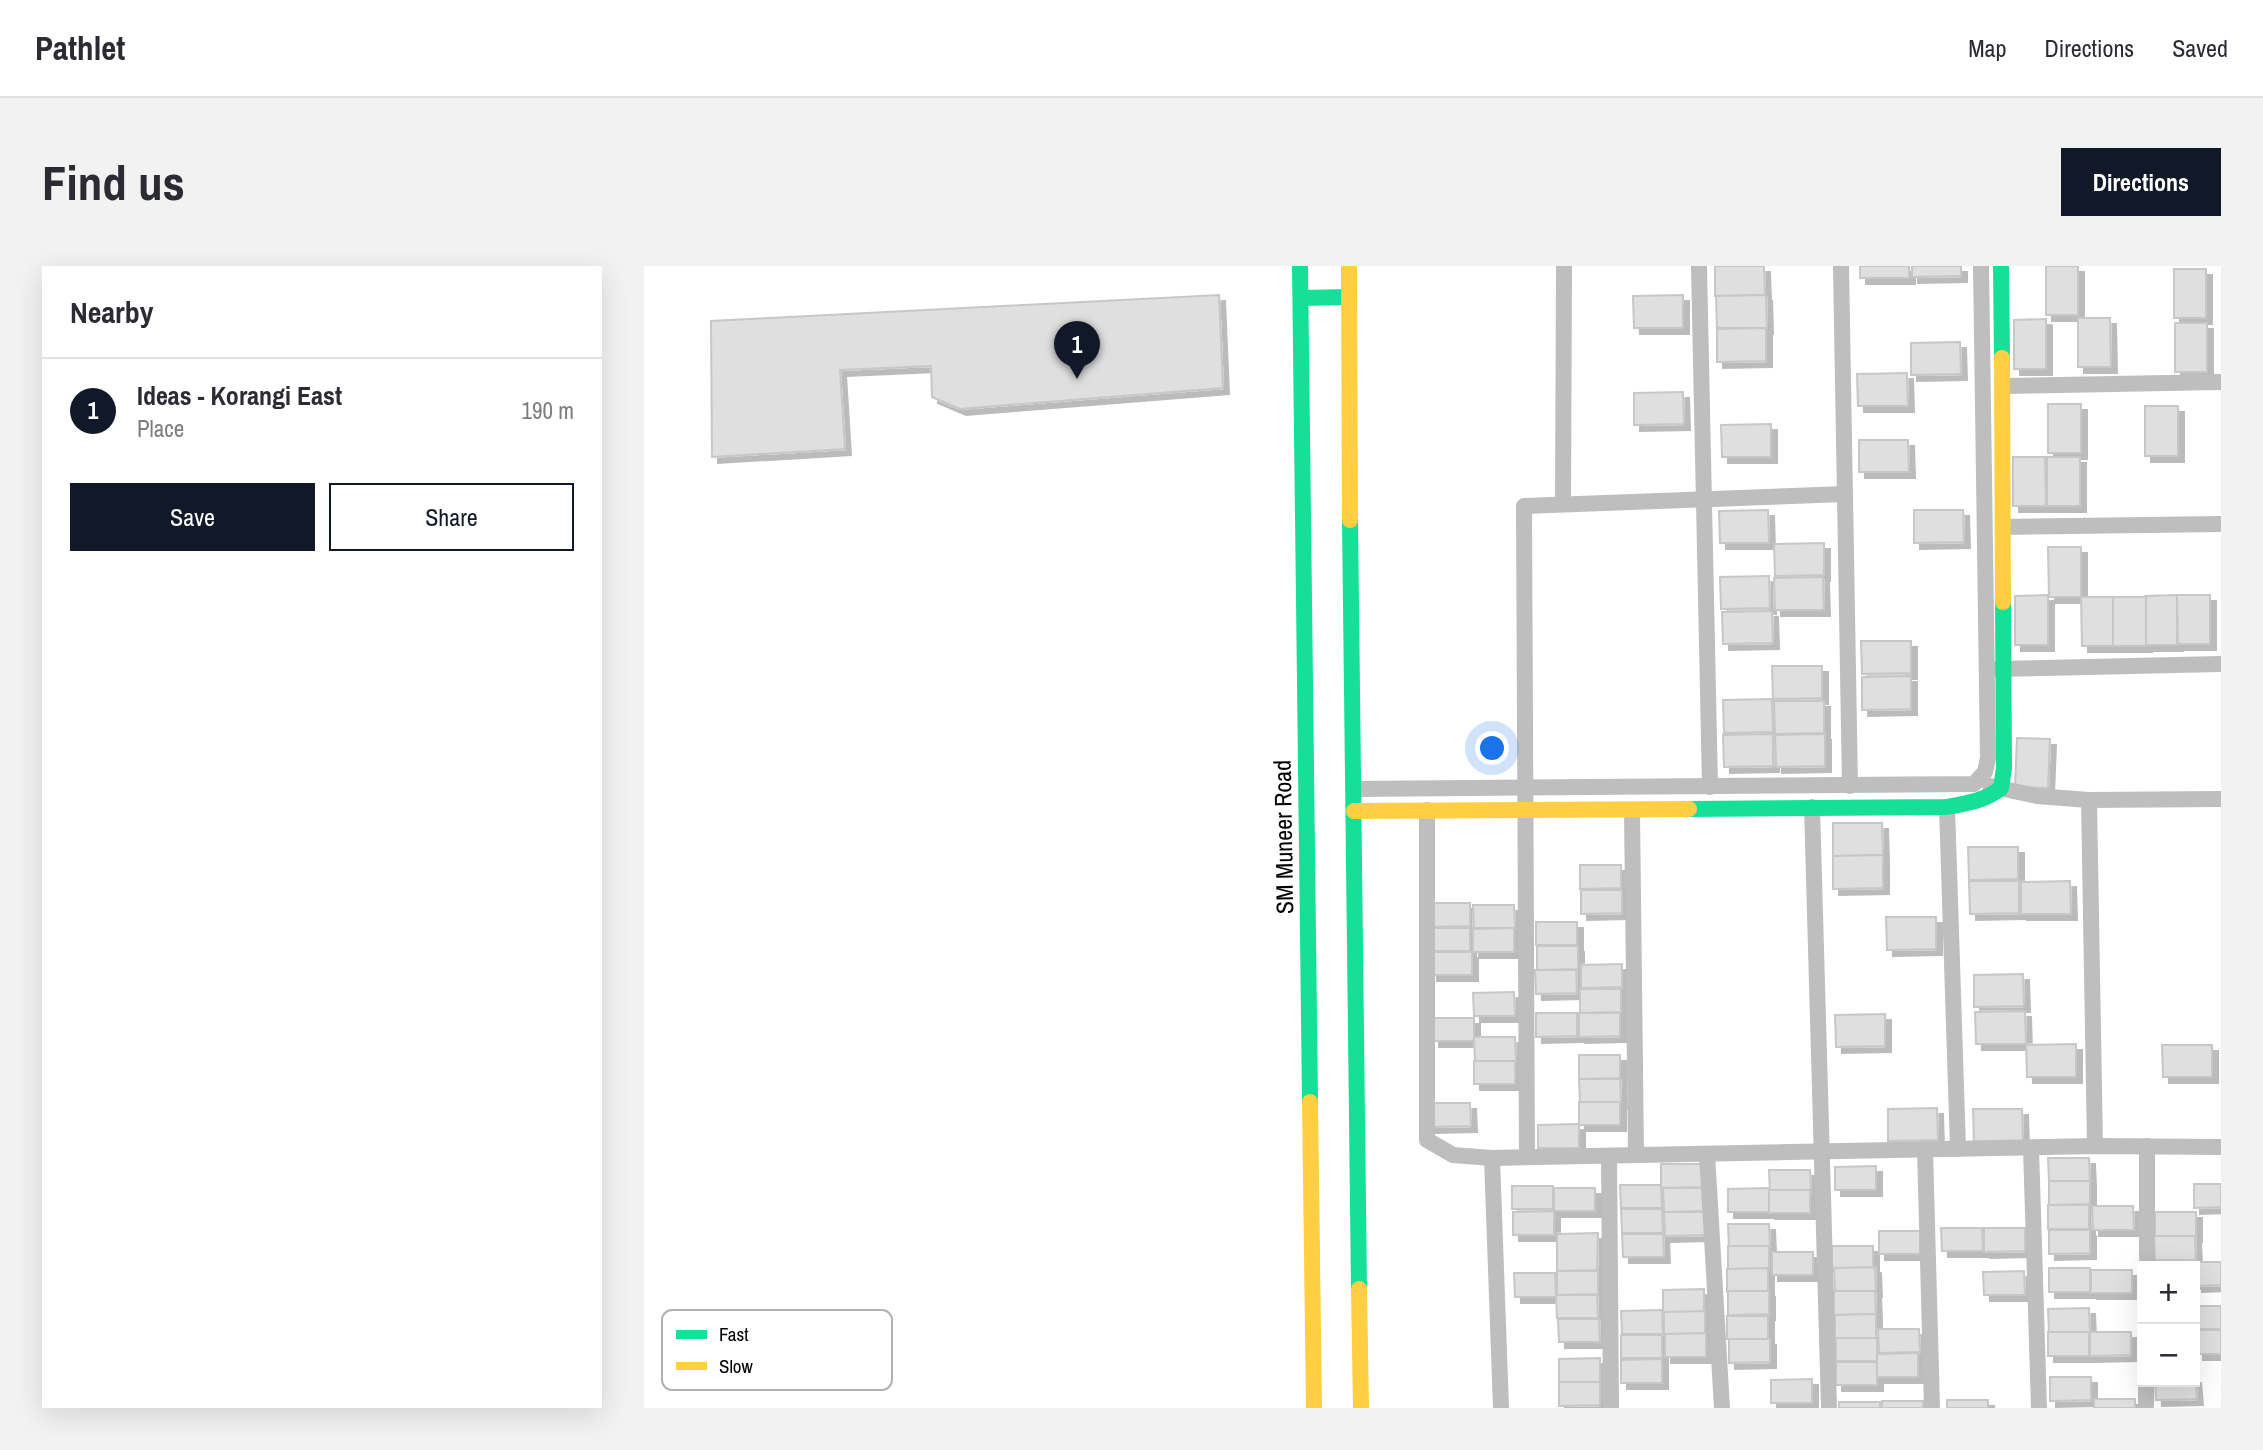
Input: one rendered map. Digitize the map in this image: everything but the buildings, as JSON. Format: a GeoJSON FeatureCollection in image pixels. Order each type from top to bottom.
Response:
{"type":"FeatureCollection","features":[{"type":"Feature","properties":{"kind":"main road","name":"SM Muneer Road"},"geometry":{"type":"LineString","coordinates":[[1300,266],[1314,1408]]}},
{"type":"Feature","properties":{"kind":"main road"},"geometry":{"type":"LineString","coordinates":[[1349,266],[1361,1408]]}},
{"type":"Feature","properties":{"kind":"main road"},"geometry":{"type":"LineString","coordinates":[[1354,811],[1947,807],[1982,801],[2001,788],[2004,768],[2004,668],[2001,266]]}},
{"type":"Feature","properties":{"kind":"main road"},"geometry":{"type":"LineString","coordinates":[[1301,298],[1349,298]]}},
{"type":"Feature","properties":{"kind":"street"},"geometry":{"type":"LineString","coordinates":[[1563,504],[1564,266]]}},
{"type":"Feature","properties":{"kind":"street"},"geometry":{"type":"LineString","coordinates":[[1699,266],[1710,787]]}},
{"type":"Feature","properties":{"kind":"street"},"geometry":{"type":"LineString","coordinates":[[1841,266],[1850,786]]}},
{"type":"Feature","properties":{"kind":"street"},"geometry":{"type":"LineString","coordinates":[[1974,783],[1985,772],[1988,758],[1981,266]]}},
{"type":"Feature","properties":{"kind":"street"},"geometry":{"type":"LineString","coordinates":[[2003,386],[2221,382]]}},
{"type":"Feature","properties":{"kind":"street"},"geometry":{"type":"LineString","coordinates":[[1527,1157],[1524,506],[1845,494]]}},
{"type":"Feature","properties":{"kind":"street"},"geometry":{"type":"LineString","coordinates":[[2003,527],[2221,524]]}},
{"type":"Feature","properties":{"kind":"street"},"geometry":{"type":"LineString","coordinates":[[1986,670],[2221,664]]}},
{"type":"Feature","properties":{"kind":"street"},"geometry":{"type":"LineString","coordinates":[[1353,789],[1974,783],[2037,796],[2089,800],[2221,799]]}},
{"type":"Feature","properties":{"kind":"street"},"geometry":{"type":"LineString","coordinates":[[2089,800],[2095,1146]]}},
{"type":"Feature","properties":{"kind":"street"},"geometry":{"type":"LineString","coordinates":[[1812,807],[1829,1408]]}},
{"type":"Feature","properties":{"kind":"street"},"geometry":{"type":"LineString","coordinates":[[1947,807],[1958,1149]]}},
{"type":"Feature","properties":{"kind":"street"},"geometry":{"type":"LineString","coordinates":[[1427,810],[1427,1140],[1453,1155],[1492,1158],[2095,1146],[2221,1147]]}},
{"type":"Feature","properties":{"kind":"street"},"geometry":{"type":"LineString","coordinates":[[1632,810],[1636,1156]]}},
{"type":"Feature","properties":{"kind":"street"},"geometry":{"type":"LineString","coordinates":[[2147,1146],[2147,1261]]}},
{"type":"Feature","properties":{"kind":"street"},"geometry":{"type":"LineString","coordinates":[[2031,1148],[2039,1408]]}},
{"type":"Feature","properties":{"kind":"street"},"geometry":{"type":"LineString","coordinates":[[1925,1150],[1932,1408]]}},
{"type":"Feature","properties":{"kind":"street"},"geometry":{"type":"LineString","coordinates":[[1707,1154],[1722,1408]]}},
{"type":"Feature","properties":{"kind":"street"},"geometry":{"type":"LineString","coordinates":[[1609,1156],[1611,1408]]}},
{"type":"Feature","properties":{"kind":"street"},"geometry":{"type":"LineString","coordinates":[[1492,1158],[1502,1408]]}},
{"type":"Feature","properties":{"kind":"street"},"geometry":{"type":"LineString","coordinates":[[2146,1387],[2146,1406]]}},
{"type":"Feature","properties":{"kind":"traffic: fast"},"geometry":{"type":"LineString","coordinates":[[1300,266],[1310,1102]]}},
{"type":"Feature","properties":{"kind":"traffic: fast"},"geometry":{"type":"LineString","coordinates":[[2001,266],[2002,358]]}},
{"type":"Feature","properties":{"kind":"traffic: fast"},"geometry":{"type":"LineString","coordinates":[[1301,298],[1349,297]]}},
{"type":"Feature","properties":{"kind":"traffic: fast"},"geometry":{"type":"LineString","coordinates":[[1350,520],[1359,1289]]}},
{"type":"Feature","properties":{"kind":"traffic: fast"},"geometry":{"type":"LineString","coordinates":[[1689,809],[1947,807],[1989,796],[2001,788],[2004,768],[2003,602]]}},
{"type":"Feature","properties":{"kind":"traffic: slow"},"geometry":{"type":"LineString","coordinates":[[1349,266],[1350,520]]}},
{"type":"Feature","properties":{"kind":"traffic: slow"},"geometry":{"type":"LineString","coordinates":[[2002,358],[2003,602]]}},
{"type":"Feature","properties":{"kind":"traffic: slow"},"geometry":{"type":"LineString","coordinates":[[1354,811],[1689,809]]}},
{"type":"Feature","properties":{"kind":"traffic: slow"},"geometry":{"type":"LineString","coordinates":[[1310,1102],[1314,1408]]}},
{"type":"Feature","properties":{"kind":"traffic: slow"},"geometry":{"type":"LineString","coordinates":[[1359,1289],[1361,1408]]}},
{"type":"Feature","properties":{"kind":"place","name":"Ideas - Korangi East"},"geometry":{"type":"Point","coordinates":[1077,379]}}]}
